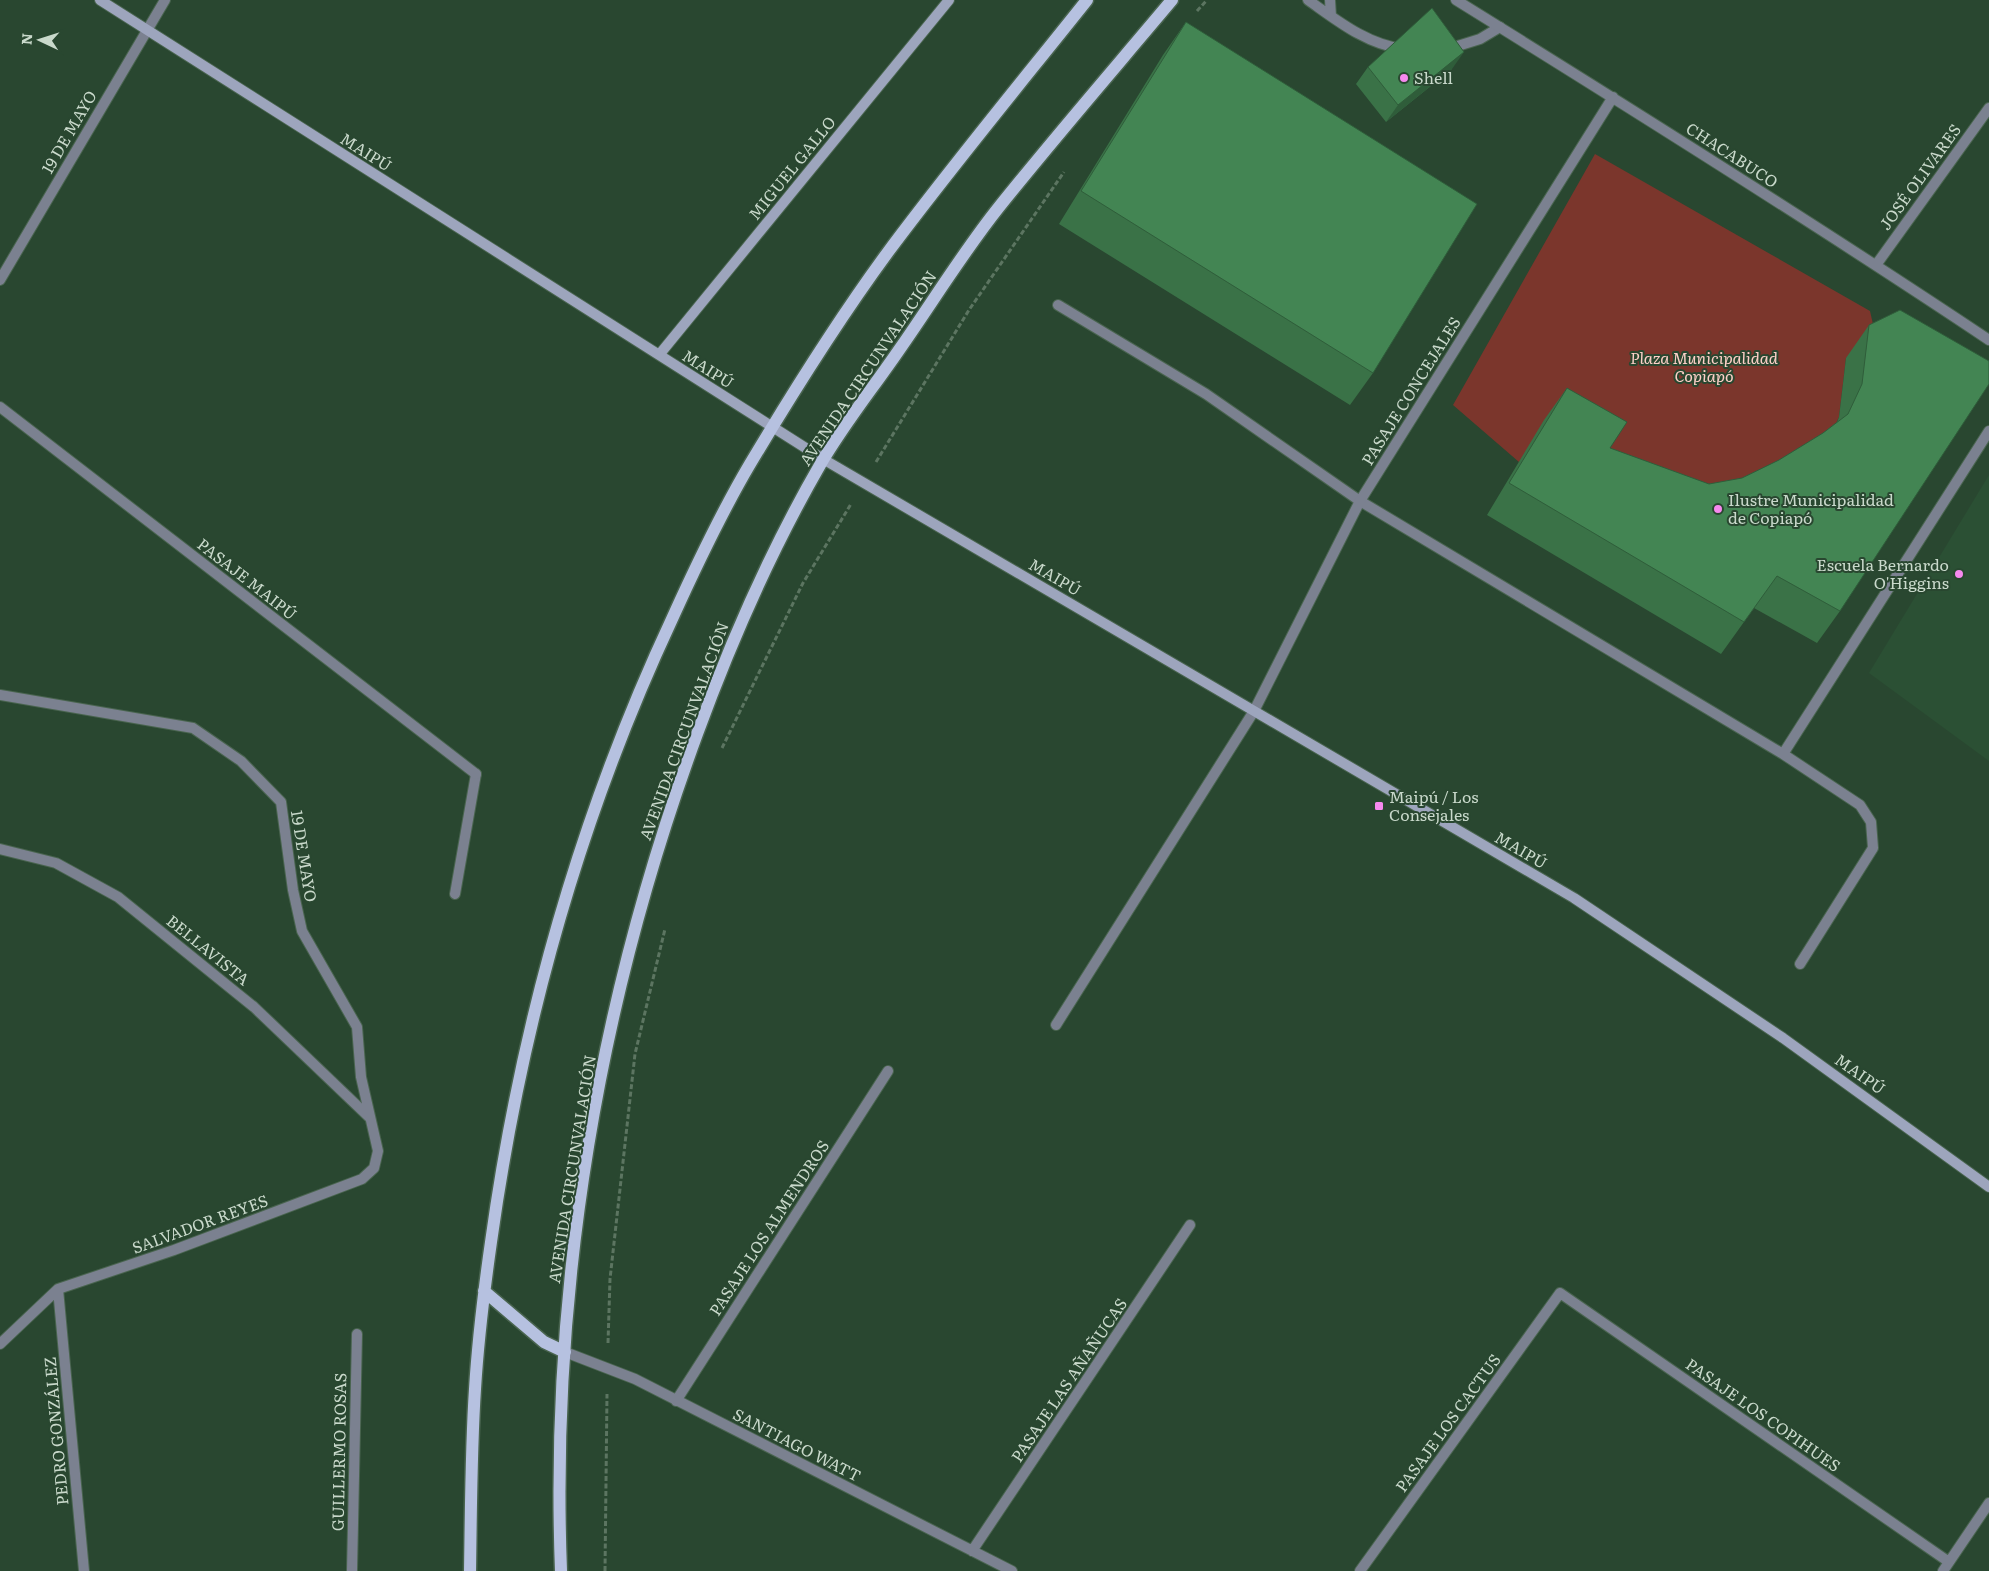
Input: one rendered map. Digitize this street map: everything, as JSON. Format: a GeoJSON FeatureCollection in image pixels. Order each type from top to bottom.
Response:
{"type":"FeatureCollection","features":[{"type":"Feature","properties":{"kind":"main road","name":"MAIPÚ"},"geometry":{"type":"LineString","coordinates":[[100,0],[823,459],[1574,898],[1783,1038],[1989,1187]]}},
{"type":"Feature","properties":{"kind":"main road","name":"MIGUEL GALLO"},"geometry":{"type":"LineString","coordinates":[[659,356],[949,0]]}},
{"type":"Feature","properties":{"kind":"main road"},"geometry":{"type":"LineString","coordinates":[[470,1571],[475,1386],[484,1291],[499,1180],[520,1071],[546,966],[576,862],[612,759],[653,659],[699,561],[749,465],[812,363],[886,255],[963,154],[1087,0]]}},
{"type":"Feature","properties":{"kind":"main road","name":"AVENIDA CIRCUNVALACIÓN"},"geometry":{"type":"LineString","coordinates":[[561,1571],[561,1447],[565,1352],[576,1230],[589,1139],[616,1005],[651,871],[678,784],[710,698],[745,613],[784,529],[823,459],[996,211],[1172,0]]}},
{"type":"Feature","properties":{"kind":"main road"},"geometry":{"type":"LineString","coordinates":[[484,1291],[544,1342],[565,1352]]}},
{"type":"Feature","properties":{"kind":"street","name":"19 DE MAYO"},"geometry":{"type":"LineString","coordinates":[[0,280],[165,0]]}},
{"type":"Feature","properties":{"kind":"street"},"geometry":{"type":"LineString","coordinates":[[1308,0],[1356,34],[1374,42],[1414,51]]}},
{"type":"Feature","properties":{"kind":"street"},"geometry":{"type":"LineString","coordinates":[[1330,0],[1331,16]]}},
{"type":"Feature","properties":{"kind":"street","name":"CHACABUCO"},"geometry":{"type":"LineString","coordinates":[[1456,0],[1613,97],[1876,265],[1989,340]]}},
{"type":"Feature","properties":{"kind":"street"},"geometry":{"type":"LineString","coordinates":[[1436,51],[1480,39],[1500,28]]}},
{"type":"Feature","properties":{"kind":"street","name":"PASAJE CONCEJALES"},"geometry":{"type":"LineString","coordinates":[[1056,1025],[1254,711],[1360,501],[1613,97]]}},
{"type":"Feature","properties":{"kind":"street","name":"JOSÉ OLIVARES"},"geometry":{"type":"LineString","coordinates":[[1876,265],[1989,108]]}},
{"type":"Feature","properties":{"kind":"street"},"geometry":{"type":"LineString","coordinates":[[1058,305],[1206,394],[1360,501],[1783,754],[1860,805],[1871,822],[1873,848],[1800,964]]}},
{"type":"Feature","properties":{"kind":"street","name":"PASAJE MAIPÚ"},"geometry":{"type":"LineString","coordinates":[[0,408],[476,774],[456,894]]}},
{"type":"Feature","properties":{"kind":"street"},"geometry":{"type":"LineString","coordinates":[[1783,754],[1989,431]]}},
{"type":"Feature","properties":{"kind":"street","name":"19 DE MAYO"},"geometry":{"type":"LineString","coordinates":[[0,695],[193,728],[241,761],[281,802],[293,890],[302,931],[357,1027],[361,1077],[370,1118]]}},
{"type":"Feature","properties":{"kind":"street","name":"BELLAVISTA"},"geometry":{"type":"LineString","coordinates":[[0,849],[56,863],[118,897],[254,1006],[370,1118]]}},
{"type":"Feature","properties":{"kind":"street","name":"PASAJE LOS ALMENDROS"},"geometry":{"type":"LineString","coordinates":[[676,1401],[888,1072]]}},
{"type":"Feature","properties":{"kind":"street","name":"SALVADOR REYES"},"geometry":{"type":"LineString","coordinates":[[0,1344],[58,1289],[174,1250],[362,1179],[374,1168],[378,1151],[370,1118]]}},
{"type":"Feature","properties":{"kind":"street","name":"PASAJE LAS AÑAÑUCAS"},"geometry":{"type":"LineString","coordinates":[[972,1551],[1190,1225]]}},
{"type":"Feature","properties":{"kind":"street","name":"PEDRO GONZÁLEZ"},"geometry":{"type":"LineString","coordinates":[[58,1289],[84,1571]]}},
{"type":"Feature","properties":{"kind":"street","name":"PASAJE LOS COPIHUES"},"geometry":{"type":"LineString","coordinates":[[1560,1293],[1949,1562]]}},
{"type":"Feature","properties":{"kind":"street","name":"PASAJE LOS CACTUS"},"geometry":{"type":"LineString","coordinates":[[1360,1571],[1560,1293]]}},
{"type":"Feature","properties":{"kind":"street","name":"GUILLERMO ROSAS"},"geometry":{"type":"LineString","coordinates":[[352,1571],[357,1334]]}},
{"type":"Feature","properties":{"kind":"street","name":"SANTIAGO WATT"},"geometry":{"type":"LineString","coordinates":[[565,1352],[635,1379],[1012,1571]]}},
{"type":"Feature","properties":{"kind":"street"},"geometry":{"type":"LineString","coordinates":[[1943,1571],[1989,1503]]}},
{"type":"Feature","properties":{"kind":"path"},"geometry":{"type":"LineString","coordinates":[[1191,18],[1206,0]]}},
{"type":"Feature","properties":{"kind":"path"},"geometry":{"type":"LineString","coordinates":[[721,751],[803,583],[969,310],[1069,165]]}},
{"type":"Feature","properties":{"kind":"path"},"geometry":{"type":"LineString","coordinates":[[605,1571],[610,1279],[635,1054],[667,919]]}},
{"type":"Feature","properties":{"kind":"shaded area","name":"Escuela Bernardo O'Higgins"},"geometry":{"type":"Polygon","coordinates":[[[1989,475],[1989,761],[1869,673],[1989,475]]]}},
{"type":"Feature","properties":{"kind":"green space","name":"Plaza Municipalidad Copiapó"},"geometry":{"type":"Polygon","coordinates":[[[1595,154],[1870,311],[1877,342],[1846,358],[1839,417],[1825,446],[1757,492],[1519,462],[1453,405],[1595,154]]]}},
{"type":"Feature","properties":{"kind":"building"},"geometry":{"type":"Polygon","coordinates":[[[1432,8],[1464,52],[1398,105],[1368,67],[1432,8]]]}},
{"type":"Feature","properties":{"kind":"building"},"geometry":{"type":"Polygon","coordinates":[[[1186,22],[1477,204],[1373,373],[1081,191],[1186,22]]]}},
{"type":"Feature","properties":{"kind":"building"},"geometry":{"type":"Polygon","coordinates":[[[1900,310],[1989,361],[1989,384],[1840,611],[1777,576],[1744,622],[1509,483],[1567,388],[1627,422],[1610,448],[1709,484],[1742,478],[1779,460],[1823,433],[1848,414],[1862,384],[1869,325],[1900,310]]]}},
{"type":"Feature","properties":{"kind":"place","name":"Shell"},"geometry":{"type":"Point","coordinates":[1404,78]}},
{"type":"Feature","properties":{"kind":"place","name":"Ilustre Municipalidad de Copiapó"},"geometry":{"type":"Point","coordinates":[1718,509]}},
{"type":"Feature","properties":{"kind":"place","name":"Escuela Bernardo O'Higgins"},"geometry":{"type":"Point","coordinates":[1959,574]}},
{"type":"Feature","properties":{"kind":"place","name":"Maipú / Los Consejales"},"geometry":{"type":"Point","coordinates":[1379,806]}}]}
